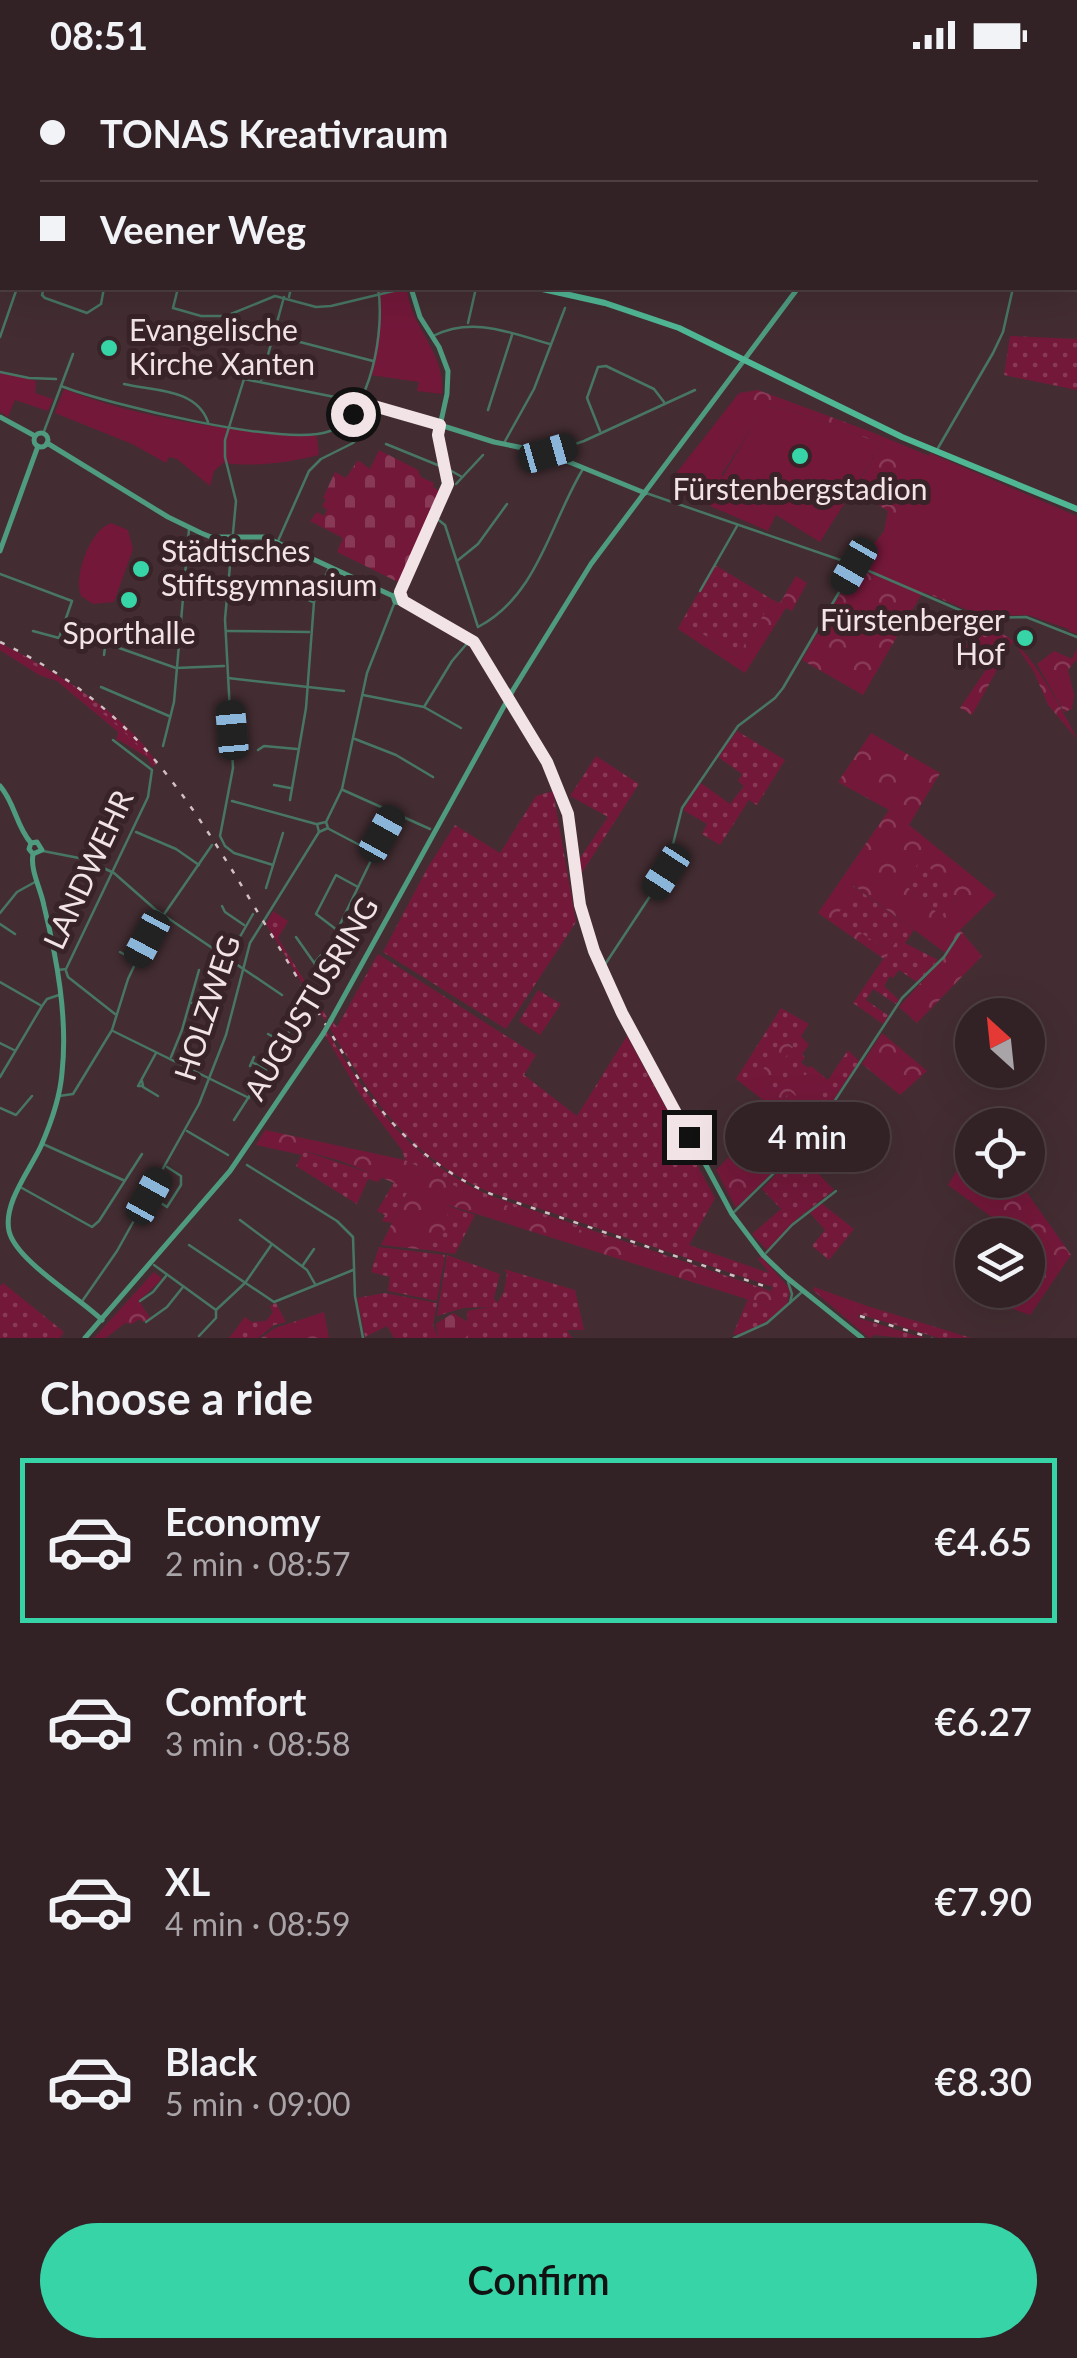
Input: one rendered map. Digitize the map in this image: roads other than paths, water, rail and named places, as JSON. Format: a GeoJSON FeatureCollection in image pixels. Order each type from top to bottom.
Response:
{"type":"FeatureCollection","features":[{"type":"Feature","properties":{"kind":"main road"},"geometry":{"type":"LineString","coordinates":[[397,600],[446,492],[447,468],[438,435],[449,382],[444,358],[409,290]]}},
{"type":"Feature","properties":{"kind":"main road"},"geometry":{"type":"LineString","coordinates":[[547,290],[606,303],[679,328],[936,452],[1077,509]]}},
{"type":"Feature","properties":{"kind":"main road","name":"AUGUSTUSRING"},"geometry":{"type":"LineString","coordinates":[[85,1338],[230,1171],[323,1034],[507,700],[591,564],[797,290]]}},
{"type":"Feature","properties":{"kind":"main road"},"geometry":{"type":"LineString","coordinates":[[0,417],[36,436],[44,434],[46,444]]}},
{"type":"Feature","properties":{"kind":"main road"},"geometry":{"type":"LineString","coordinates":[[440,425],[548,453],[645,493]]}},
{"type":"Feature","properties":{"kind":"main road"},"geometry":{"type":"LineString","coordinates":[[36,436],[34,442],[38,446]]}},
{"type":"Feature","properties":{"kind":"main road"},"geometry":{"type":"LineString","coordinates":[[38,446],[46,444],[189,528],[210,537],[265,538],[277,542],[471,639],[547,762],[563,798],[583,919],[601,969],[732,1214],[763,1255],[786,1277],[862,1338]]}},
{"type":"Feature","properties":{"kind":"main road"},"geometry":{"type":"LineString","coordinates":[[0,548],[38,446]]}},
{"type":"Feature","properties":{"kind":"main road"},"geometry":{"type":"LineString","coordinates":[[0,786],[31,844]]}},
{"type":"Feature","properties":{"kind":"main road"},"geometry":{"type":"LineString","coordinates":[[31,844],[39,842],[42,850],[34,854]]}},
{"type":"Feature","properties":{"kind":"main road"},"geometry":{"type":"LineString","coordinates":[[31,844],[29,850],[34,854]]}},
{"type":"Feature","properties":{"kind":"main road"},"geometry":{"type":"LineString","coordinates":[[34,854],[32,864],[56,970],[64,1035],[59,1096],[42,1144],[4,1224],[22,1252],[102,1320]]}},
{"type":"Feature","properties":{"kind":"street"},"geometry":{"type":"LineString","coordinates":[[0,336],[16,290]]}},
{"type":"Feature","properties":{"kind":"street"},"geometry":{"type":"LineString","coordinates":[[43,290],[46,298],[87,313],[101,304],[110,306]]}},
{"type":"Feature","properties":{"kind":"street"},"geometry":{"type":"LineString","coordinates":[[101,304],[104,290]]}},
{"type":"Feature","properties":{"kind":"street"},"geometry":{"type":"LineString","coordinates":[[178,290],[173,308],[201,316],[226,316],[275,296],[316,307],[398,290]]}},
{"type":"Feature","properties":{"kind":"street"},"geometry":{"type":"LineString","coordinates":[[260,381],[290,290]]}},
{"type":"Feature","properties":{"kind":"street"},"geometry":{"type":"LineString","coordinates":[[0,372],[60,381],[119,406],[228,426],[324,433],[348,420],[360,402],[373,361],[380,318],[378,290]]}},
{"type":"Feature","properties":{"kind":"street"},"geometry":{"type":"LineString","coordinates":[[468,324],[476,290]]}},
{"type":"Feature","properties":{"kind":"street"},"geometry":{"type":"LineString","coordinates":[[936,452],[1003,332],[1012,290]]}},
{"type":"Feature","properties":{"kind":"street"},"geometry":{"type":"LineString","coordinates":[[504,444],[529,400],[566,308]]}},
{"type":"Feature","properties":{"kind":"street"},"geometry":{"type":"LineString","coordinates":[[432,336],[468,324],[552,344]]}},
{"type":"Feature","properties":{"kind":"street"},"geometry":{"type":"LineString","coordinates":[[488,410],[513,334]]}},
{"type":"Feature","properties":{"kind":"street"},"geometry":{"type":"LineString","coordinates":[[255,336],[273,336],[373,361]]}},
{"type":"Feature","properties":{"kind":"street"},"geometry":{"type":"LineString","coordinates":[[44,434],[60,381],[73,354]]}},
{"type":"Feature","properties":{"kind":"street"},"geometry":{"type":"LineString","coordinates":[[601,433],[587,398],[598,367],[606,366],[654,389],[664,404]]}},
{"type":"Feature","properties":{"kind":"street"},"geometry":{"type":"LineString","coordinates":[[272,865],[238,855],[225,846],[220,833],[233,768],[225,631],[236,500],[225,457],[228,426],[244,378],[360,402],[440,425]]}},
{"type":"Feature","properties":{"kind":"street"},"geometry":{"type":"LineString","coordinates":[[124,384],[174,392],[200,408],[208,422]]}},
{"type":"Feature","properties":{"kind":"street"},"geometry":{"type":"LineString","coordinates":[[548,453],[695,390]]}},
{"type":"Feature","properties":{"kind":"street"},"geometry":{"type":"LineString","coordinates":[[277,542],[309,471],[321,459],[353,443],[383,408]]}},
{"type":"Feature","properties":{"kind":"street"},"geometry":{"type":"LineString","coordinates":[[386,444],[447,468],[462,478]]}},
{"type":"Feature","properties":{"kind":"street"},"geometry":{"type":"LineString","coordinates":[[456,484],[482,455]]}},
{"type":"Feature","properties":{"kind":"street"},"geometry":{"type":"LineString","coordinates":[[435,517],[445,525],[478,627],[508,604],[530,577],[584,468]]}},
{"type":"Feature","properties":{"kind":"street"},"geometry":{"type":"LineString","coordinates":[[645,493],[854,566],[978,618],[1026,617],[1077,636]]}},
{"type":"Feature","properties":{"kind":"street"},"geometry":{"type":"LineString","coordinates":[[456,562],[468,555],[507,504]]}},
{"type":"Feature","properties":{"kind":"street"},"geometry":{"type":"LineString","coordinates":[[700,590],[738,524]]}},
{"type":"Feature","properties":{"kind":"street"},"geometry":{"type":"LineString","coordinates":[[163,746],[171,717],[189,528]]}},
{"type":"Feature","properties":{"kind":"street"},"geometry":{"type":"LineString","coordinates":[[290,800],[307,688],[314,602],[330,566]]}},
{"type":"Feature","properties":{"kind":"street"},"geometry":{"type":"LineString","coordinates":[[601,969],[666,872],[682,808],[738,726],[783,688],[854,566]]}},
{"type":"Feature","properties":{"kind":"street"},"geometry":{"type":"LineString","coordinates":[[0,574],[72,601],[58,638],[33,631]]}},
{"type":"Feature","properties":{"kind":"street"},"geometry":{"type":"LineString","coordinates":[[268,582],[314,602]]}},
{"type":"Feature","properties":{"kind":"street"},"geometry":{"type":"LineString","coordinates":[[373,852],[328,828],[326,822],[342,789],[372,655],[397,600]]}},
{"type":"Feature","properties":{"kind":"street"},"geometry":{"type":"LineString","coordinates":[[225,631],[311,632]]}},
{"type":"Feature","properties":{"kind":"street"},"geometry":{"type":"LineString","coordinates":[[104,655],[107,632]]}},
{"type":"Feature","properties":{"kind":"street"},"geometry":{"type":"LineString","coordinates":[[424,706],[471,639]]}},
{"type":"Feature","properties":{"kind":"street"},"geometry":{"type":"LineString","coordinates":[[106,643],[176,668],[226,666]]}},
{"type":"Feature","properties":{"kind":"street"},"geometry":{"type":"LineString","coordinates":[[227,678],[344,691]]}},
{"type":"Feature","properties":{"kind":"street"},"geometry":{"type":"LineString","coordinates":[[101,687],[171,717]]}},
{"type":"Feature","properties":{"kind":"street"},"geometry":{"type":"LineString","coordinates":[[362,694],[424,706],[461,728]]}},
{"type":"Feature","properties":{"kind":"street"},"geometry":{"type":"LineString","coordinates":[[353,739],[396,755],[433,777]]}},
{"type":"Feature","properties":{"kind":"street","name":"LANDWEHR"},"geometry":{"type":"LineString","coordinates":[[56,970],[66,969],[148,797],[152,772],[112,740]]}},
{"type":"Feature","properties":{"kind":"street"},"geometry":{"type":"LineString","coordinates":[[258,750],[264,746],[299,749]]}},
{"type":"Feature","properties":{"kind":"street"},"geometry":{"type":"LineString","coordinates":[[274,786],[292,788]]}},
{"type":"Feature","properties":{"kind":"street"},"geometry":{"type":"LineString","coordinates":[[342,789],[430,829]]}},
{"type":"Feature","properties":{"kind":"street"},"geometry":{"type":"LineString","coordinates":[[228,801],[317,824],[326,822]]}},
{"type":"Feature","properties":{"kind":"street"},"geometry":{"type":"LineString","coordinates":[[315,962],[324,955],[338,930],[394,813]]}},
{"type":"Feature","properties":{"kind":"street"},"geometry":{"type":"LineString","coordinates":[[317,824],[319,832],[328,828]]}},
{"type":"Feature","properties":{"kind":"street"},"geometry":{"type":"LineString","coordinates":[[135,831],[193,858],[200,866]]}},
{"type":"Feature","properties":{"kind":"street","name":"HOLZWEG"},"geometry":{"type":"LineString","coordinates":[[82,1302],[117,1252],[186,1130],[231,1021],[242,968],[254,935],[319,832]]}},
{"type":"Feature","properties":{"kind":"street"},"geometry":{"type":"LineString","coordinates":[[266,888],[283,833]]}},
{"type":"Feature","properties":{"kind":"street"},"geometry":{"type":"LineString","coordinates":[[59,1096],[76,1090],[112,1030],[135,961],[212,844]]}},
{"type":"Feature","properties":{"kind":"street"},"geometry":{"type":"LineString","coordinates":[[42,850],[84,859],[114,873],[163,915],[282,994]]}},
{"type":"Feature","properties":{"kind":"street"},"geometry":{"type":"LineString","coordinates":[[338,930],[316,914],[334,877],[360,888]]}},
{"type":"Feature","properties":{"kind":"street"},"geometry":{"type":"LineString","coordinates":[[0,913],[17,892],[37,881]]}},
{"type":"Feature","properties":{"kind":"street"},"geometry":{"type":"LineString","coordinates":[[222,906],[246,925]]}},
{"type":"Feature","properties":{"kind":"street"},"geometry":{"type":"LineString","coordinates":[[228,958],[254,914]]}},
{"type":"Feature","properties":{"kind":"street"},"geometry":{"type":"LineString","coordinates":[[0,924],[15,934]]}},
{"type":"Feature","properties":{"kind":"street"},"geometry":{"type":"LineString","coordinates":[[732,1214],[811,1138],[902,998],[944,957],[959,934]]}},
{"type":"Feature","properties":{"kind":"street"},"geometry":{"type":"LineString","coordinates":[[296,937],[322,974]]}},
{"type":"Feature","properties":{"kind":"street"},"geometry":{"type":"LineString","coordinates":[[120,952],[135,961]]}},
{"type":"Feature","properties":{"kind":"street"},"geometry":{"type":"LineString","coordinates":[[66,969],[68,977],[116,1015]]}},
{"type":"Feature","properties":{"kind":"street"},"geometry":{"type":"LineString","coordinates":[[170,1058],[199,970]]}},
{"type":"Feature","properties":{"kind":"street"},"geometry":{"type":"LineString","coordinates":[[0,982],[42,1006]]}},
{"type":"Feature","properties":{"kind":"street","name":"LANDWEHR"},"geometry":{"type":"LineString","coordinates":[[0,1077],[47,999],[60,995]]}},
{"type":"Feature","properties":{"kind":"street"},"geometry":{"type":"LineString","coordinates":[[191,1002],[205,1006]]}},
{"type":"Feature","properties":{"kind":"street"},"geometry":{"type":"LineString","coordinates":[[234,1120],[295,1019]]}},
{"type":"Feature","properties":{"kind":"street"},"geometry":{"type":"LineString","coordinates":[[112,1030],[250,1098]]}},
{"type":"Feature","properties":{"kind":"street"},"geometry":{"type":"LineString","coordinates":[[268,1034],[284,1042]]}},
{"type":"Feature","properties":{"kind":"street"},"geometry":{"type":"LineString","coordinates":[[0,1042],[15,1051]]}},
{"type":"Feature","properties":{"kind":"street"},"geometry":{"type":"LineString","coordinates":[[157,1052],[139,1084],[158,1096]]}},
{"type":"Feature","properties":{"kind":"street"},"geometry":{"type":"LineString","coordinates":[[252,1062],[267,1070]]}},
{"type":"Feature","properties":{"kind":"street"},"geometry":{"type":"LineString","coordinates":[[0,1108],[16,1115],[32,1096]]}},
{"type":"Feature","properties":{"kind":"street"},"geometry":{"type":"LineString","coordinates":[[186,1130],[228,1155]]}},
{"type":"Feature","properties":{"kind":"street"},"geometry":{"type":"LineString","coordinates":[[42,1144],[124,1181]]}},
{"type":"Feature","properties":{"kind":"street"},"geometry":{"type":"LineString","coordinates":[[20,1188],[92,1227],[142,1154]]}},
{"type":"Feature","properties":{"kind":"street"},"geometry":{"type":"LineString","coordinates":[[247,1164],[347,1229],[353,1237],[355,1296],[363,1338]]}},
{"type":"Feature","properties":{"kind":"street"},"geometry":{"type":"LineString","coordinates":[[149,1196],[167,1207],[181,1185],[180,1176],[165,1166]]}},
{"type":"Feature","properties":{"kind":"street"},"geometry":{"type":"LineString","coordinates":[[763,1255],[792,1224],[836,1190]]}},
{"type":"Feature","properties":{"kind":"street"},"geometry":{"type":"LineString","coordinates":[[240,1220],[302,1266],[315,1286]]}},
{"type":"Feature","properties":{"kind":"street"},"geometry":{"type":"LineString","coordinates":[[199,1336],[272,1244]]}},
{"type":"Feature","properties":{"kind":"street"},"geometry":{"type":"LineString","coordinates":[[189,1245],[274,1302],[354,1270]]}},
{"type":"Feature","properties":{"kind":"street"},"geometry":{"type":"LineString","coordinates":[[302,1266],[314,1249]]}},
{"type":"Feature","properties":{"kind":"street"},"geometry":{"type":"LineString","coordinates":[[152,1264],[216,1310]]}},
{"type":"Feature","properties":{"kind":"street"},"geometry":{"type":"LineString","coordinates":[[140,1302],[167,1275]]}},
{"type":"Feature","properties":{"kind":"street"},"geometry":{"type":"LineString","coordinates":[[786,1277],[792,1294],[790,1304]]}},
{"type":"Feature","properties":{"kind":"street"},"geometry":{"type":"LineString","coordinates":[[146,1322],[168,1308],[183,1287]]}},
{"type":"Feature","properties":{"kind":"street"},"geometry":{"type":"LineString","coordinates":[[734,1338],[767,1323],[804,1290]]}},
{"type":"Feature","properties":{"kind":"railway"},"geometry":{"type":"LineString","coordinates":[[0,642],[84,693],[149,753],[228,864],[361,1083],[418,1148],[452,1173],[491,1194],[770,1288]]}},
{"type":"Feature","properties":{"kind":"railway"},"geometry":{"type":"LineString","coordinates":[[860,1316],[932,1338]]}},
{"type":"Feature","properties":{"kind":"place","name":"Evangelische Kirche Xanten"},"geometry":{"type":"Point","coordinates":[109,348]}},
{"type":"Feature","properties":{"kind":"place","name":"Fürstenbergstadion"},"geometry":{"type":"Point","coordinates":[800,456]}},
{"type":"Feature","properties":{"kind":"place","name":"Städtisches Stiftsgymnasium"},"geometry":{"type":"Point","coordinates":[141,569]}},
{"type":"Feature","properties":{"kind":"place","name":"Sporthalle"},"geometry":{"type":"Point","coordinates":[129,600]}},
{"type":"Feature","properties":{"kind":"place","name":"Fürstenberger Hof"},"geometry":{"type":"Point","coordinates":[1025,638]}}]}
